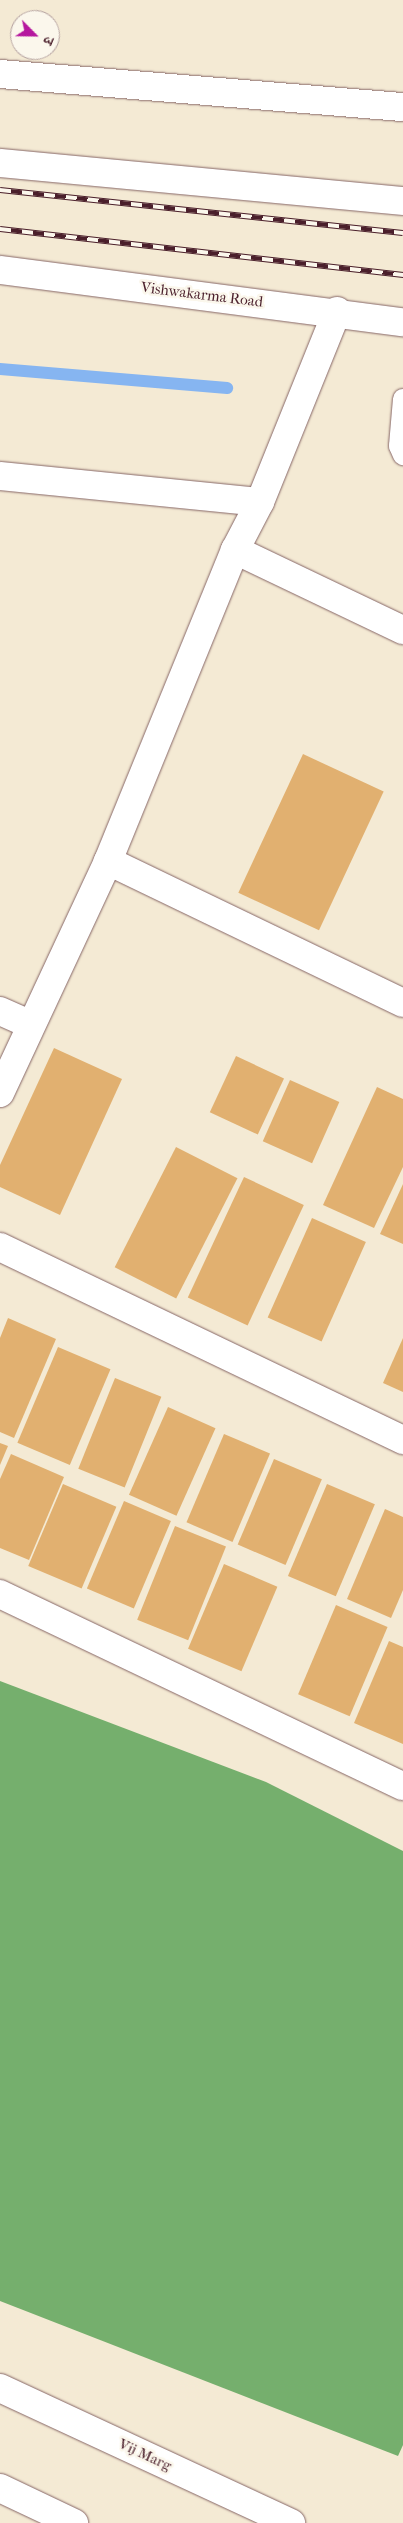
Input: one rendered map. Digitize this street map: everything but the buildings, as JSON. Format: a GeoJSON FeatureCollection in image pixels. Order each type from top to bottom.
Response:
{"type":"FeatureCollection","features":[{"type":"Feature","properties":{"kind":"street"},"geometry":{"type":"LineString","coordinates":[[0,74],[403,107]]}},
{"type":"Feature","properties":{"kind":"street"},"geometry":{"type":"LineString","coordinates":[[0,163],[403,201]]}},
{"type":"Feature","properties":{"kind":"street","name":"Vishwakarma Road"},"geometry":{"type":"LineString","coordinates":[[0,270],[337,311],[403,322]]}},
{"type":"Feature","properties":{"kind":"street"},"geometry":{"type":"LineString","coordinates":[[0,1093],[108,862],[235,550],[260,502],[337,311]]}},
{"type":"Feature","properties":{"kind":"street"},"geometry":{"type":"LineString","coordinates":[[0,476],[260,502]]}},
{"type":"Feature","properties":{"kind":"street"},"geometry":{"type":"LineString","coordinates":[[235,550],[403,630]]}},
{"type":"Feature","properties":{"kind":"street"},"geometry":{"type":"LineString","coordinates":[[108,862],[403,1003]]}},
{"type":"Feature","properties":{"kind":"street"},"geometry":{"type":"LineString","coordinates":[[0,1011],[31,1025]]}},
{"type":"Feature","properties":{"kind":"street"},"geometry":{"type":"LineString","coordinates":[[0,1247],[403,1440]]}},
{"type":"Feature","properties":{"kind":"street"},"geometry":{"type":"LineString","coordinates":[[0,1594],[403,1786]]}},
{"type":"Feature","properties":{"kind":"street","name":"Vij Marg"},"geometry":{"type":"LineString","coordinates":[[0,2388],[291,2523]]}},
{"type":"Feature","properties":{"kind":"street"},"geometry":{"type":"LineString","coordinates":[[0,2488],[74,2523]]}},
{"type":"Feature","properties":{"kind":"lane"},"geometry":{"type":"LineString","coordinates":[[403,400],[399,446],[403,455]]}},
{"type":"Feature","properties":{"kind":"green space"},"geometry":{"type":"Polygon","coordinates":[[[0,1681],[266,1782],[403,1851],[403,2445],[398,2456],[0,2301],[0,1681]]]}},
{"type":"Feature","properties":{"kind":"waterway"},"geometry":{"type":"LineString","coordinates":[[0,369],[227,388]]}},
{"type":"Feature","properties":{"kind":"railway"},"geometry":{"type":"LineString","coordinates":[[0,190],[403,233]]}},
{"type":"Feature","properties":{"kind":"railway"},"geometry":{"type":"LineString","coordinates":[[0,229],[403,275]]}}]}
